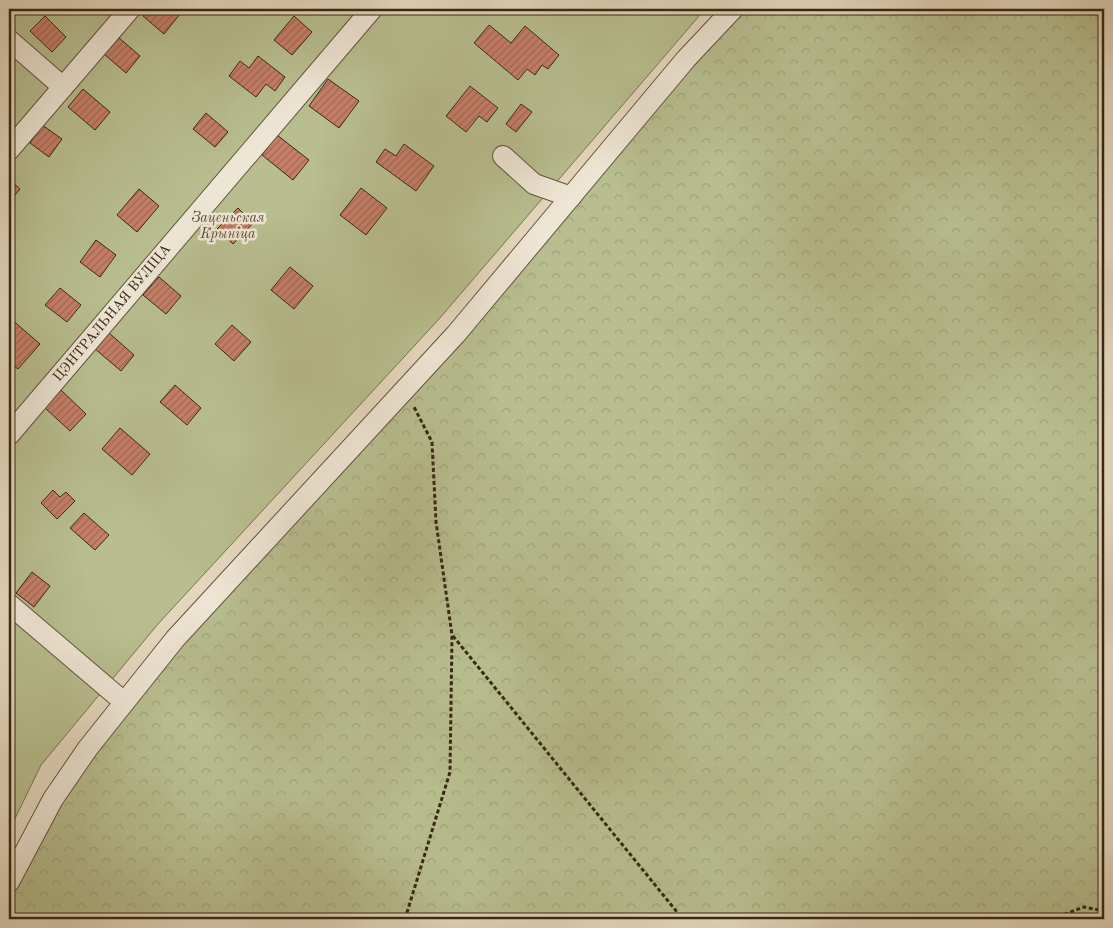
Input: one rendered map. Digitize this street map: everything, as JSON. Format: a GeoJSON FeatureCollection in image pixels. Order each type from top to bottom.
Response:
{"type":"FeatureCollection","features":[{"type":"Feature","properties":{"kind":"street"},"geometry":{"type":"LineString","coordinates":[[9,150],[130,9]]}},
{"type":"Feature","properties":{"kind":"street","name":"ЦЭНТРАЛЬНАЯ ВУЛІЦА"},"geometry":{"type":"LineString","coordinates":[[9,435],[372,9]]}},
{"type":"Feature","properties":{"kind":"street"},"geometry":{"type":"LineString","coordinates":[[9,882],[54,799],[88,748],[175,639],[456,334],[686,58],[733,9]]}},
{"type":"Feature","properties":{"kind":"street"},"geometry":{"type":"LineString","coordinates":[[9,40],[63,87]]}},
{"type":"Feature","properties":{"kind":"street"},"geometry":{"type":"LineString","coordinates":[[504,156],[534,184],[571,197]]}},
{"type":"Feature","properties":{"kind":"street"},"geometry":{"type":"LineString","coordinates":[[9,604],[124,702]]}},
{"type":"Feature","properties":{"kind":"path"},"geometry":{"type":"LineString","coordinates":[[1096,9],[1104,18]]}},
{"type":"Feature","properties":{"kind":"path"},"geometry":{"type":"LineString","coordinates":[[396,399],[414,407],[432,442],[436,522],[452,635],[450,772],[405,919]]}},
{"type":"Feature","properties":{"kind":"path"},"geometry":{"type":"LineString","coordinates":[[452,635],[677,912],[680,919]]}},
{"type":"Feature","properties":{"kind":"path"},"geometry":{"type":"LineString","coordinates":[[1052,919],[1084,907],[1104,911]]}},
{"type":"Feature","properties":{"kind":"green space","name":"Заценьская Крыніца"},"geometry":{"type":"Polygon","coordinates":[[[9,9],[705,9],[439,319],[158,624],[41,765],[9,831],[9,9]]]}},
{"type":"Feature","properties":{"kind":"green space"},"geometry":{"type":"Polygon","coordinates":[[[735,9],[1104,9],[1104,919],[9,919],[9,882],[88,748],[735,9]]]}},
{"type":"Feature","properties":{"kind":"building"},"geometry":{"type":"Polygon","coordinates":[[[149,9],[184,9],[164,34],[143,16],[149,9]]]}},
{"type":"Feature","properties":{"kind":"building"},"geometry":{"type":"Polygon","coordinates":[[[45,16],[66,37],[52,52],[30,31],[45,16]]]}},
{"type":"Feature","properties":{"kind":"building"},"geometry":{"type":"Polygon","coordinates":[[[294,16],[312,32],[292,55],[274,40],[294,16]]]}},
{"type":"Feature","properties":{"kind":"building"},"geometry":{"type":"Polygon","coordinates":[[[489,25],[511,43],[525,26],[559,55],[548,69],[542,65],[535,75],[527,69],[518,80],[474,43],[489,25]]]}},
{"type":"Feature","properties":{"kind":"building"},"geometry":{"type":"Polygon","coordinates":[[[118,37],[140,56],[126,73],[104,54],[118,37]]]}},
{"type":"Feature","properties":{"kind":"building"},"geometry":{"type":"Polygon","coordinates":[[[258,56],[285,77],[275,91],[266,84],[256,97],[229,76],[240,61],[249,68],[258,56]]]}},
{"type":"Feature","properties":{"kind":"building"},"geometry":{"type":"Polygon","coordinates":[[[328,79],[359,101],[339,128],[309,106],[328,79]]]}},
{"type":"Feature","properties":{"kind":"building"},"geometry":{"type":"Polygon","coordinates":[[[470,86],[498,108],[487,122],[479,116],[466,132],[446,116],[470,86]]]}},
{"type":"Feature","properties":{"kind":"building"},"geometry":{"type":"Polygon","coordinates":[[[83,89],[110,112],[95,130],[68,107],[83,89]]]}},
{"type":"Feature","properties":{"kind":"building"},"geometry":{"type":"Polygon","coordinates":[[[521,104],[532,112],[516,132],[506,124],[521,104]]]}},
{"type":"Feature","properties":{"kind":"building"},"geometry":{"type":"Polygon","coordinates":[[[206,113],[228,132],[215,147],[193,129],[206,113]]]}},
{"type":"Feature","properties":{"kind":"building"},"geometry":{"type":"Polygon","coordinates":[[[42,125],[62,139],[49,157],[30,143],[42,125]]]}},
{"type":"Feature","properties":{"kind":"building"},"geometry":{"type":"Polygon","coordinates":[[[277,135],[309,160],[293,180],[262,155],[277,135]]]}},
{"type":"Feature","properties":{"kind":"building"},"geometry":{"type":"Polygon","coordinates":[[[404,144],[434,166],[416,191],[376,162],[385,149],[396,156],[404,144]]]}},
{"type":"Feature","properties":{"kind":"building"},"geometry":{"type":"Polygon","coordinates":[[[9,179],[20,189],[9,202],[9,179]]]}},
{"type":"Feature","properties":{"kind":"building"},"geometry":{"type":"Polygon","coordinates":[[[361,188],[387,208],[366,235],[340,215],[361,188]]]}},
{"type":"Feature","properties":{"kind":"building"},"geometry":{"type":"Polygon","coordinates":[[[139,189],[159,206],[137,232],[117,215],[139,189]]]}},
{"type":"Feature","properties":{"kind":"building"},"geometry":{"type":"Polygon","coordinates":[[[238,208],[253,223],[233,244],[217,229],[238,208]]]}},
{"type":"Feature","properties":{"kind":"building"},"geometry":{"type":"Polygon","coordinates":[[[96,240],[116,255],[100,277],[80,262],[96,240]]]}},
{"type":"Feature","properties":{"kind":"building"},"geometry":{"type":"Polygon","coordinates":[[[290,267],[313,286],[294,309],[271,290],[290,267]]]}},
{"type":"Feature","properties":{"kind":"building"},"geometry":{"type":"Polygon","coordinates":[[[159,277],[181,296],[166,314],[143,295],[159,277]]]}},
{"type":"Feature","properties":{"kind":"building"},"geometry":{"type":"Polygon","coordinates":[[[60,288],[81,305],[67,322],[45,305],[60,288]]]}},
{"type":"Feature","properties":{"kind":"building"},"geometry":{"type":"Polygon","coordinates":[[[11,319],[40,344],[18,369],[9,362],[9,322],[11,319]]]}},
{"type":"Feature","properties":{"kind":"building"},"geometry":{"type":"Polygon","coordinates":[[[232,325],[251,342],[234,361],[215,344],[232,325]]]}},
{"type":"Feature","properties":{"kind":"building"},"geometry":{"type":"Polygon","coordinates":[[[108,332],[134,355],[121,371],[94,348],[108,332]]]}},
{"type":"Feature","properties":{"kind":"building"},"geometry":{"type":"Polygon","coordinates":[[[175,385],[201,408],[187,425],[160,402],[175,385]]]}},
{"type":"Feature","properties":{"kind":"building"},"geometry":{"type":"Polygon","coordinates":[[[61,390],[86,414],[70,431],[45,408],[61,390]]]}},
{"type":"Feature","properties":{"kind":"building"},"geometry":{"type":"Polygon","coordinates":[[[120,428],[150,454],[132,475],[102,449],[120,428]]]}},
{"type":"Feature","properties":{"kind":"building"},"geometry":{"type":"Polygon","coordinates":[[[53,490],[60,497],[66,492],[75,501],[57,519],[41,503],[53,490]]]}},
{"type":"Feature","properties":{"kind":"building"},"geometry":{"type":"Polygon","coordinates":[[[84,513],[109,535],[95,550],[70,528],[84,513]]]}},
{"type":"Feature","properties":{"kind":"building"},"geometry":{"type":"Polygon","coordinates":[[[32,572],[50,586],[34,607],[16,593],[32,572]]]}}]}
